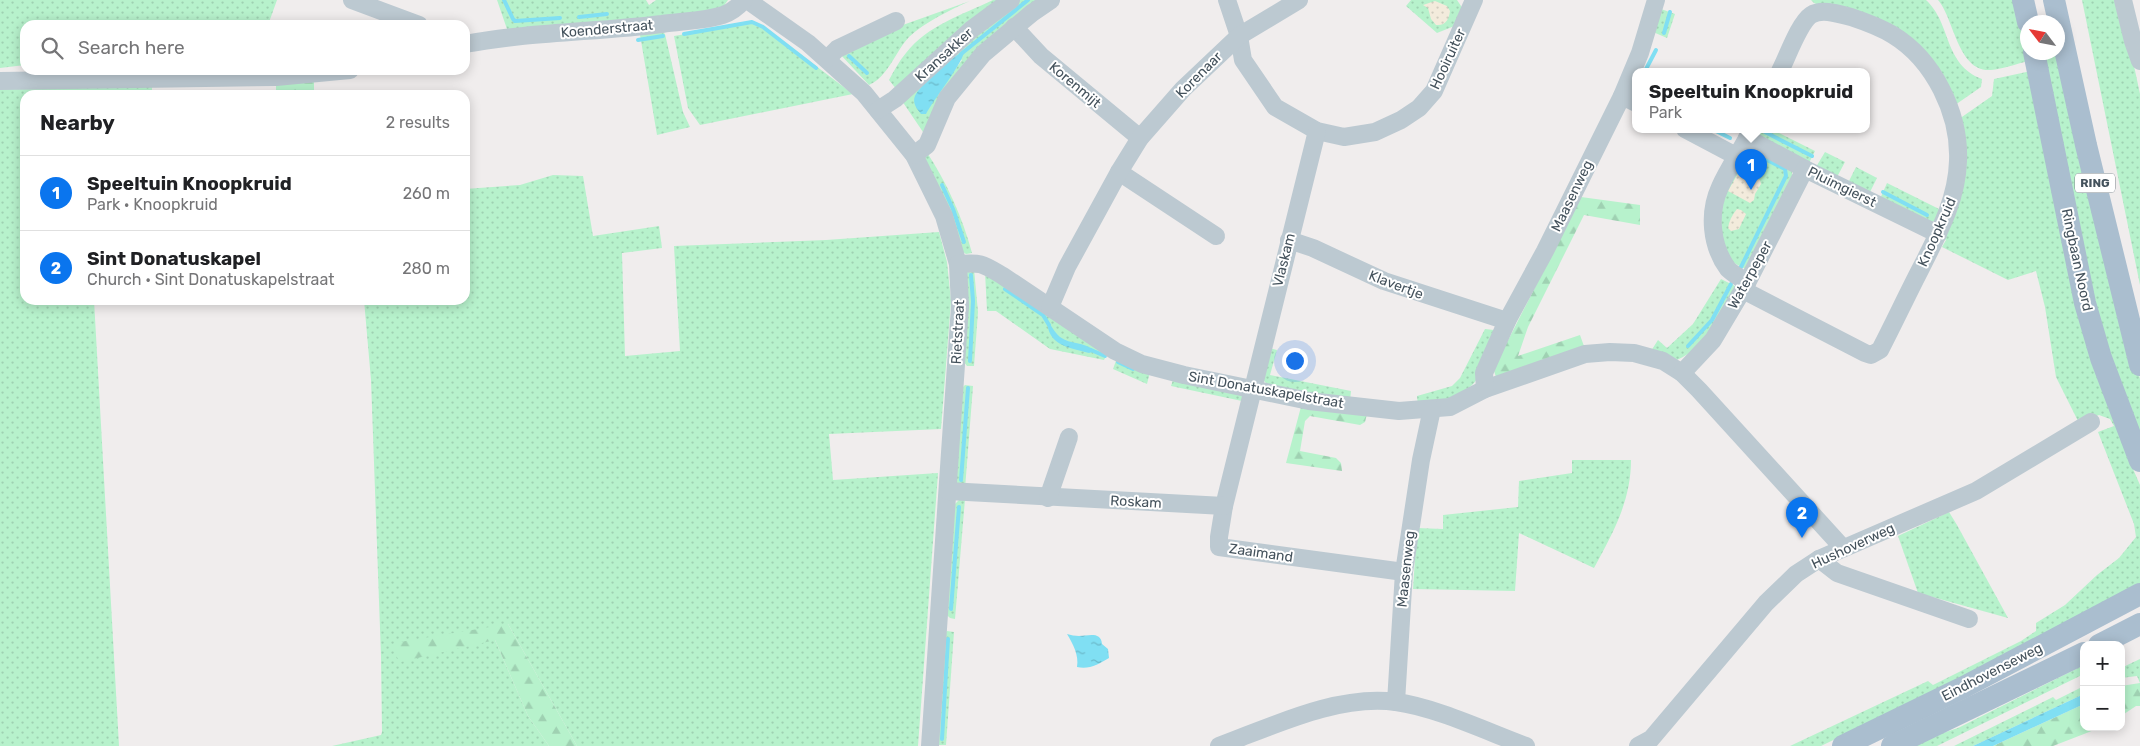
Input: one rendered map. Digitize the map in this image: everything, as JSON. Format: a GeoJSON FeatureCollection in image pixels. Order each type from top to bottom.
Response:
{"type":"FeatureCollection","features":[{"type":"Feature","properties":{"kind":"main road"},"geometry":{"type":"LineString","coordinates":[[2024,0],[2027,15]]}},
{"type":"Feature","properties":{"kind":"main road","name":"RING"},"geometry":{"type":"LineString","coordinates":[[2054,0],[2086,145],[2140,365]]}},
{"type":"Feature","properties":{"kind":"main road","name":"Ringbaan Noord"},"geometry":{"type":"LineString","coordinates":[[2036,60],[2085,303],[2101,358],[2140,462]]}},
{"type":"Feature","properties":{"kind":"main road","name":"Eindhovenseweg"},"geometry":{"type":"LineString","coordinates":[[1843,746],[1964,687],[2140,594]]}},
{"type":"Feature","properties":{"kind":"main road"},"geometry":{"type":"LineString","coordinates":[[2105,641],[2121,625],[2140,615]]}},
{"type":"Feature","properties":{"kind":"main road"},"geometry":{"type":"LineString","coordinates":[[2106,641],[2140,624]]}},
{"type":"Feature","properties":{"kind":"main road"},"geometry":{"type":"LineString","coordinates":[[2112,641],[2128,639],[2140,632]]}},
{"type":"Feature","properties":{"kind":"main road","name":"Eindhovenseweg"},"geometry":{"type":"LineString","coordinates":[[1892,746],[2080,655]]}},
{"type":"Feature","properties":{"kind":"street"},"geometry":{"type":"LineString","coordinates":[[352,0],[406,20]]}},
{"type":"Feature","properties":{"kind":"street","name":"Koenderstraat"},"geometry":{"type":"LineString","coordinates":[[470,43],[505,37],[611,30],[696,20],[733,11],[746,0]]}},
{"type":"Feature","properties":{"kind":"street","name":"Rietstraat"},"geometry":{"type":"LineString","coordinates":[[746,0],[827,59],[878,110],[914,155],[944,216],[958,264],[960,306],[930,746]]}},
{"type":"Feature","properties":{"kind":"street","name":"Kransakker"},"geometry":{"type":"LineString","coordinates":[[878,110],[895,99],[972,30],[1011,0]]}},
{"type":"Feature","properties":{"kind":"street","name":"Kransakker"},"geometry":{"type":"LineString","coordinates":[[914,155],[927,145],[947,98],[983,54],[1051,0]]}},
{"type":"Feature","properties":{"kind":"street","name":"Hooiruiter"},"geometry":{"type":"LineString","coordinates":[[1227,0],[1239,36],[1243,60],[1275,107],[1317,131],[1344,137],[1375,132],[1401,120],[1419,108],[1434,91],[1471,1]]}},
{"type":"Feature","properties":{"kind":"street","name":"Korenaar"},"geometry":{"type":"LineString","coordinates":[[1050,307],[1067,267],[1119,172],[1140,138],[1183,88],[1239,36],[1299,0]]}},
{"type":"Feature","properties":{"kind":"street","name":"Maasenweg"},"geometry":{"type":"LineString","coordinates":[[1636,68],[1656,0]]}},
{"type":"Feature","properties":{"kind":"street"},"geometry":{"type":"LineString","coordinates":[[2123,0],[2140,62]]}},
{"type":"Feature","properties":{"kind":"street"},"geometry":{"type":"LineString","coordinates":[[2132,0],[2140,36]]}},
{"type":"Feature","properties":{"kind":"street","name":"Knoopkruid"},"geometry":{"type":"LineString","coordinates":[[1749,133],[1717,196],[1713,214],[1714,237],[1722,258],[1745,286],[1865,354],[1876,354],[1880,350],[1938,234],[1957,184],[1958,159],[1952,115],[1942,90],[1912,49],[1894,35],[1878,26],[1839,14],[1822,11],[1814,13],[1805,21],[1782,68]]}},
{"type":"Feature","properties":{"kind":"street"},"geometry":{"type":"LineString","coordinates":[[827,59],[837,50],[896,21]]}},
{"type":"Feature","properties":{"kind":"street","name":"Korenmijt"},"geometry":{"type":"LineString","coordinates":[[1014,28],[1041,56],[1140,138]]}},
{"type":"Feature","properties":{"kind":"street"},"geometry":{"type":"LineString","coordinates":[[0,80],[276,78],[304,75]]}},
{"type":"Feature","properties":{"kind":"street","name":"Maasenweg"},"geometry":{"type":"LineString","coordinates":[[1485,389],[1484,373],[1506,321],[1629,99],[1632,86]]}},
{"type":"Feature","properties":{"kind":"street","name":"Vlaskam"},"geometry":{"type":"LineString","coordinates":[[1254,389],[1317,131]]}},
{"type":"Feature","properties":{"kind":"street"},"geometry":{"type":"LineString","coordinates":[[1693,133],[1736,156]]}},
{"type":"Feature","properties":{"kind":"street","name":"Pluimgierst"},"geometry":{"type":"LineString","coordinates":[[1749,133],[1805,169],[1938,234]]}},
{"type":"Feature","properties":{"kind":"street","name":"Waterpeper"},"geometry":{"type":"LineString","coordinates":[[1682,373],[1713,340],[1745,286],[1805,169]]}},
{"type":"Feature","properties":{"kind":"street"},"geometry":{"type":"LineString","coordinates":[[1119,172],[1216,236]]}},
{"type":"Feature","properties":{"kind":"street","name":"Klavertje"},"geometry":{"type":"LineString","coordinates":[[1289,240],[1313,248],[1384,281],[1506,321]]}},
{"type":"Feature","properties":{"kind":"street","name":"Sint Donatuskapelstraat"},"geometry":{"type":"LineString","coordinates":[[958,264],[977,262],[985,266],[1115,351],[1142,364],[1309,400],[1399,411],[1432,409],[1450,407],[1485,389],[1585,354],[1634,353],[1663,361],[1682,373],[1843,548]]}},
{"type":"Feature","properties":{"kind":"street","name":"Zaaimand"},"geometry":{"type":"LineString","coordinates":[[1254,389],[1224,506],[1219,537],[1220,547],[1404,572]]}},
{"type":"Feature","properties":{"kind":"street","name":"Maasenweg"},"geometry":{"type":"LineString","coordinates":[[1396,702],[1404,572],[1421,460],[1432,409]]}},
{"type":"Feature","properties":{"kind":"street","name":"Hushoverweg"},"geometry":{"type":"LineString","coordinates":[[1638,746],[1651,739],[1766,603],[1796,574],[1819,559],[1976,491],[2091,422]]}},
{"type":"Feature","properties":{"kind":"street"},"geometry":{"type":"LineString","coordinates":[[1048,498],[1069,438]]}},
{"type":"Feature","properties":{"kind":"street","name":"Roskam"},"geometry":{"type":"LineString","coordinates":[[948,491],[1048,498],[1224,506]]}},
{"type":"Feature","properties":{"kind":"street"},"geometry":{"type":"LineString","coordinates":[[1819,559],[1837,573],[1969,619]]}},
{"type":"Feature","properties":{"kind":"street"},"geometry":{"type":"LineString","coordinates":[[1219,746],[1302,715],[1354,702],[1396,702],[1434,712],[1526,746]]}},
{"type":"Feature","properties":{"kind":"green space"},"geometry":{"type":"Polygon","coordinates":[[[0,0],[277,0],[270,20],[20,20],[20,66],[0,68],[0,0]]]}},
{"type":"Feature","properties":{"kind":"green space"},"geometry":{"type":"Polygon","coordinates":[[[497,0],[646,0],[649,5],[656,0],[728,0],[721,10],[540,28],[507,29],[497,0]]]}},
{"type":"Feature","properties":{"kind":"green space"},"geometry":{"type":"Polygon","coordinates":[[[993,0],[1000,0],[897,90],[889,80],[901,59],[915,43],[935,28],[993,0]]]}},
{"type":"Feature","properties":{"kind":"green space"},"geometry":{"type":"Polygon","coordinates":[[[1017,0],[1041,0],[923,132],[900,98],[1017,0]],[[955,57],[915,97],[925,114],[939,91],[962,60],[955,57]]]}},
{"type":"Feature","properties":{"kind":"green space"},"geometry":{"type":"Polygon","coordinates":[[[1411,0],[1457,0],[1463,9],[1457,25],[1437,33],[1406,6],[1411,0]]]}},
{"type":"Feature","properties":{"kind":"green space"},"geometry":{"type":"Polygon","coordinates":[[[1811,0],[1926,0],[1940,20],[1960,64],[1969,72],[1982,79],[1981,87],[1955,105],[1920,51],[1811,0]]]}},
{"type":"Feature","properties":{"kind":"green space"},"geometry":{"type":"Polygon","coordinates":[[[1938,0],[2016,0],[2020,20],[2020,60],[2028,61],[2005,68],[1980,69],[1971,63],[1964,54],[1944,8],[1938,0]]]}},
{"type":"Feature","properties":{"kind":"green space"},"geometry":{"type":"Polygon","coordinates":[[[2082,0],[2120,0],[2140,94],[2140,285],[2082,0]]]}},
{"type":"Feature","properties":{"kind":"green space"},"geometry":{"type":"Polygon","coordinates":[[[970,1],[922,26],[904,43],[881,76],[869,85],[840,54],[900,26],[970,1]]]}},
{"type":"Feature","properties":{"kind":"green space"},"geometry":{"type":"Polygon","coordinates":[[[1661,9],[1675,14],[1667,38],[1653,32],[1661,9]]]}},
{"type":"Feature","properties":{"kind":"green space"},"geometry":{"type":"Polygon","coordinates":[[[752,23],[771,32],[853,94],[700,125],[688,108],[674,36],[752,23]]]}},
{"type":"Feature","properties":{"kind":"green space"},"geometry":{"type":"Polygon","coordinates":[[[639,29],[660,30],[665,34],[683,112],[690,127],[657,135],[639,29]]]}},
{"type":"Feature","properties":{"kind":"green space"},"geometry":{"type":"Polygon","coordinates":[[[2043,60],[2060,60],[2140,379],[2140,444],[2103,341],[2043,60]]]}},
{"type":"Feature","properties":{"kind":"green space"},"geometry":{"type":"Polygon","coordinates":[[[2031,71],[2130,462],[2140,485],[2140,587],[1988,665],[1821,746],[1790,746],[1928,681],[1933,685],[2021,641],[2036,631],[2036,623],[2065,605],[2097,575],[2119,558],[2136,537],[2134,524],[2098,432],[2114,426],[2110,419],[2099,415],[2079,423],[2056,377],[2045,307],[2036,271],[2008,280],[1942,247],[1946,240],[1942,238],[1959,119],[1992,96],[1994,79],[2031,71]]]}},
{"type":"Feature","properties":{"kind":"green space"},"geometry":{"type":"Polygon","coordinates":[[[314,79],[314,90],[276,90],[276,80],[314,79]]]}},
{"type":"Feature","properties":{"kind":"green space"},"geometry":{"type":"Polygon","coordinates":[[[152,83],[152,90],[20,90],[20,305],[94,305],[119,746],[0,746],[0,88],[152,83]]]}},
{"type":"Feature","properties":{"kind":"green space"},"geometry":{"type":"Polygon","coordinates":[[[1759,133],[1779,133],[1815,151],[1809,163],[1761,139],[1759,133]]]}},
{"type":"Feature","properties":{"kind":"green space"},"geometry":{"type":"Polygon","coordinates":[[[1758,149],[1792,171],[1792,176],[1747,270],[1733,262],[1726,252],[1720,227],[1721,214],[1735,165],[1741,168],[1749,153],[1758,149]]]}},
{"type":"Feature","properties":{"kind":"green space"},"geometry":{"type":"Polygon","coordinates":[[[926,151],[941,175],[953,200],[964,226],[972,253],[966,254],[963,252],[923,162],[926,151]]]}},
{"type":"Feature","properties":{"kind":"green space"},"geometry":{"type":"Polygon","coordinates":[[[1825,152],[1845,162],[1837,177],[1816,167],[1825,152]]]}},
{"type":"Feature","properties":{"kind":"green space"},"geometry":{"type":"Polygon","coordinates":[[[1856,167],[1877,178],[1869,194],[1848,183],[1856,167]]]}},
{"type":"Feature","properties":{"kind":"green space"},"geometry":{"type":"Polygon","coordinates":[[[553,175],[583,176],[593,236],[659,226],[662,248],[622,253],[625,356],[680,351],[674,246],[826,240],[939,232],[947,262],[951,301],[941,429],[829,434],[833,480],[938,473],[918,746],[577,746],[508,624],[495,640],[528,716],[549,746],[332,746],[381,735],[382,732],[371,380],[364,305],[470,305],[470,189],[520,185],[553,175]]]}},
{"type":"Feature","properties":{"kind":"green space"},"geometry":{"type":"Polygon","coordinates":[[[1887,183],[1941,210],[1938,220],[1931,222],[1880,199],[1887,183]]]}},
{"type":"Feature","properties":{"kind":"green space"},"geometry":{"type":"Polygon","coordinates":[[[1581,197],[1640,205],[1640,225],[1584,215],[1528,327],[1518,356],[1580,335],[1585,349],[1497,380],[1494,371],[1497,362],[1581,197]]]}},
{"type":"Feature","properties":{"kind":"green space"},"geometry":{"type":"Polygon","coordinates":[[[974,269],[978,312],[974,366],[967,366],[964,362],[966,273],[974,269]]]}},
{"type":"Feature","properties":{"kind":"green space"},"geometry":{"type":"Polygon","coordinates":[[[985,272],[1108,352],[1104,360],[1050,349],[996,311],[987,311],[985,272]]]}},
{"type":"Feature","properties":{"kind":"green space"},"geometry":{"type":"Polygon","coordinates":[[[1721,279],[1737,287],[1713,329],[1697,347],[1677,360],[1651,351],[1658,340],[1667,348],[1693,324],[1721,279]]]}},
{"type":"Feature","properties":{"kind":"green space"},"geometry":{"type":"Polygon","coordinates":[[[1485,329],[1494,330],[1477,379],[1472,385],[1458,395],[1418,406],[1417,396],[1452,386],[1460,378],[1485,329]]]}},
{"type":"Feature","properties":{"kind":"green space"},"geometry":{"type":"Polygon","coordinates":[[[1269,348],[1277,350],[1270,375],[1351,391],[1350,401],[1268,385],[1263,380],[1269,348]]]}},
{"type":"Feature","properties":{"kind":"green space"},"geometry":{"type":"Polygon","coordinates":[[[1117,358],[1150,372],[1147,384],[1113,369],[1117,358]]]}},
{"type":"Feature","properties":{"kind":"green space"},"geometry":{"type":"Polygon","coordinates":[[[1174,377],[1244,395],[1242,401],[1171,386],[1174,377]]]}},
{"type":"Feature","properties":{"kind":"green space"},"geometry":{"type":"Polygon","coordinates":[[[965,385],[973,386],[965,489],[956,483],[961,389],[965,385]]]}},
{"type":"Feature","properties":{"kind":"green space"},"geometry":{"type":"Polygon","coordinates":[[[1302,403],[1367,414],[1365,422],[1360,425],[1310,416],[1305,421],[1300,451],[1336,458],[1341,463],[1342,471],[1286,463],[1302,403]]]}},
{"type":"Feature","properties":{"kind":"green space"},"geometry":{"type":"Polygon","coordinates":[[[1572,460],[1631,460],[1628,489],[1620,516],[1594,568],[1519,533],[1515,591],[1413,589],[1417,528],[1443,529],[1443,515],[1518,507],[1519,481],[1572,473],[1572,460]]]}},
{"type":"Feature","properties":{"kind":"green space"},"geometry":{"type":"Polygon","coordinates":[[[965,499],[955,619],[950,618],[945,613],[955,504],[959,500],[965,499]]]}},
{"type":"Feature","properties":{"kind":"green space"},"geometry":{"type":"Polygon","coordinates":[[[1949,512],[2008,618],[1918,593],[1898,536],[1949,512]]]}},
{"type":"Feature","properties":{"kind":"green space"},"geometry":{"type":"Polygon","coordinates":[[[508,624],[577,746],[549,746],[528,716],[495,640],[400,662],[395,654],[394,643],[508,624]]]}},
{"type":"Feature","properties":{"kind":"green space"},"geometry":{"type":"Polygon","coordinates":[[[947,631],[954,632],[946,745],[939,745],[936,739],[943,637],[947,631]]]}},
{"type":"Feature","properties":{"kind":"green space"},"geometry":{"type":"Polygon","coordinates":[[[2140,659],[2140,683],[2137,676],[2125,678],[2125,666],[2140,659]]]}},
{"type":"Feature","properties":{"kind":"green space"},"geometry":{"type":"Polygon","coordinates":[[[2080,667],[2080,676],[1937,746],[1908,746],[1958,728],[2080,667]]]}},
{"type":"Feature","properties":{"kind":"green space"},"geometry":{"type":"Polygon","coordinates":[[[2140,683],[2140,706],[2136,706],[2125,713],[2125,686],[2140,683]]]}},
{"type":"Feature","properties":{"kind":"green space"},"geometry":{"type":"Polygon","coordinates":[[[2080,688],[2080,696],[1973,746],[1954,746],[2053,697],[2056,700],[2080,688]]]}},
{"type":"Feature","properties":{"kind":"green space"},"geometry":{"type":"Polygon","coordinates":[[[2080,706],[2080,731],[2092,731],[2053,746],[1993,746],[2080,706]]]}},
{"type":"Feature","properties":{"kind":"sand"},"geometry":{"type":"Polygon","coordinates":[[[1435,1],[1447,6],[1450,11],[1445,23],[1436,25],[1431,19],[1428,8],[1423,5],[1435,1]]]}},
{"type":"Feature","properties":{"kind":"sand"},"geometry":{"type":"Polygon","coordinates":[[[1740,170],[1760,180],[1761,184],[1754,200],[1750,203],[1728,191],[1740,170]]]}},
{"type":"Feature","properties":{"kind":"sand"},"geometry":{"type":"Polygon","coordinates":[[[1737,209],[1746,214],[1739,229],[1731,231],[1728,228],[1729,223],[1737,209]]]}},
{"type":"Feature","properties":{"kind":"water"},"geometry":{"type":"Polygon","coordinates":[[[964,51],[959,63],[926,114],[921,114],[914,101],[918,91],[937,71],[964,51]]]}},
{"type":"Feature","properties":{"kind":"water"},"geometry":{"type":"Polygon","coordinates":[[[1047,320],[1060,337],[1095,351],[1089,353],[1060,344],[1051,335],[1047,320]]]}},
{"type":"Feature","properties":{"kind":"water"},"geometry":{"type":"Polygon","coordinates":[[[1067,634],[1099,637],[1102,644],[1108,649],[1109,658],[1090,667],[1077,667],[1076,654],[1067,634]]]}},
{"type":"Feature","properties":{"kind":"water"},"geometry":{"type":"Polygon","coordinates":[[[2080,696],[2080,706],[1993,746],[1973,746],[2080,696]]]}},
{"type":"Feature","properties":{"kind":"waterway"},"geometry":{"type":"LineString","coordinates":[[504,0],[515,21],[560,18]]}},
{"type":"Feature","properties":{"kind":"waterway"},"geometry":{"type":"LineString","coordinates":[[961,54],[1028,0]]}},
{"type":"Feature","properties":{"kind":"waterway"},"geometry":{"type":"LineString","coordinates":[[1664,33],[1670,12]]}},
{"type":"Feature","properties":{"kind":"waterway"},"geometry":{"type":"LineString","coordinates":[[579,17],[607,14]]}},
{"type":"Feature","properties":{"kind":"waterway"},"geometry":{"type":"LineString","coordinates":[[684,34],[752,22],[763,27],[816,68]]}},
{"type":"Feature","properties":{"kind":"waterway"},"geometry":{"type":"LineString","coordinates":[[638,40],[663,36]]}},
{"type":"Feature","properties":{"kind":"waterway"},"geometry":{"type":"LineString","coordinates":[[1647,68],[1656,50]]}},
{"type":"Feature","properties":{"kind":"waterway"},"geometry":{"type":"LineString","coordinates":[[849,56],[867,73]]}},
{"type":"Feature","properties":{"kind":"waterway"},"geometry":{"type":"LineString","coordinates":[[1720,133],[1730,138]]}},
{"type":"Feature","properties":{"kind":"waterway"},"geometry":{"type":"LineString","coordinates":[[1767,133],[1812,156]]}},
{"type":"Feature","properties":{"kind":"waterway"},"geometry":{"type":"LineString","coordinates":[[1741,267],[1786,176],[1785,169],[1755,154]]}},
{"type":"Feature","properties":{"kind":"waterway"},"geometry":{"type":"LineString","coordinates":[[942,185],[953,209],[964,242]]}},
{"type":"Feature","properties":{"kind":"waterway"},"geometry":{"type":"LineString","coordinates":[[1883,192],[1927,215]]}},
{"type":"Feature","properties":{"kind":"waterway"},"geometry":{"type":"LineString","coordinates":[[970,361],[973,301],[971,275]]}},
{"type":"Feature","properties":{"kind":"waterway"},"geometry":{"type":"LineString","coordinates":[[1688,346],[1712,320],[1731,284]]}},
{"type":"Feature","properties":{"kind":"waterway"},"geometry":{"type":"LineString","coordinates":[[1005,289],[1043,315],[1049,325]]}},
{"type":"Feature","properties":{"kind":"waterway"},"geometry":{"type":"LineString","coordinates":[[1091,350],[1105,356]]}},
{"type":"Feature","properties":{"kind":"waterway"},"geometry":{"type":"LineString","coordinates":[[1118,362],[1133,369]]}},
{"type":"Feature","properties":{"kind":"waterway"},"geometry":{"type":"LineString","coordinates":[[961,480],[968,388]]}},
{"type":"Feature","properties":{"kind":"waterway"},"geometry":{"type":"LineString","coordinates":[[951,609],[959,507]]}},
{"type":"Feature","properties":{"kind":"waterway"},"geometry":{"type":"LineString","coordinates":[[942,739],[948,639]]}},
{"type":"Feature","properties":{"kind":"place","name":"Speeltuin Knoopkruid"},"geometry":{"type":"Point","coordinates":[1751,190]}},
{"type":"Feature","properties":{"kind":"place","name":"Sint Donatuskapel"},"geometry":{"type":"Point","coordinates":[1802,538]}}]}
